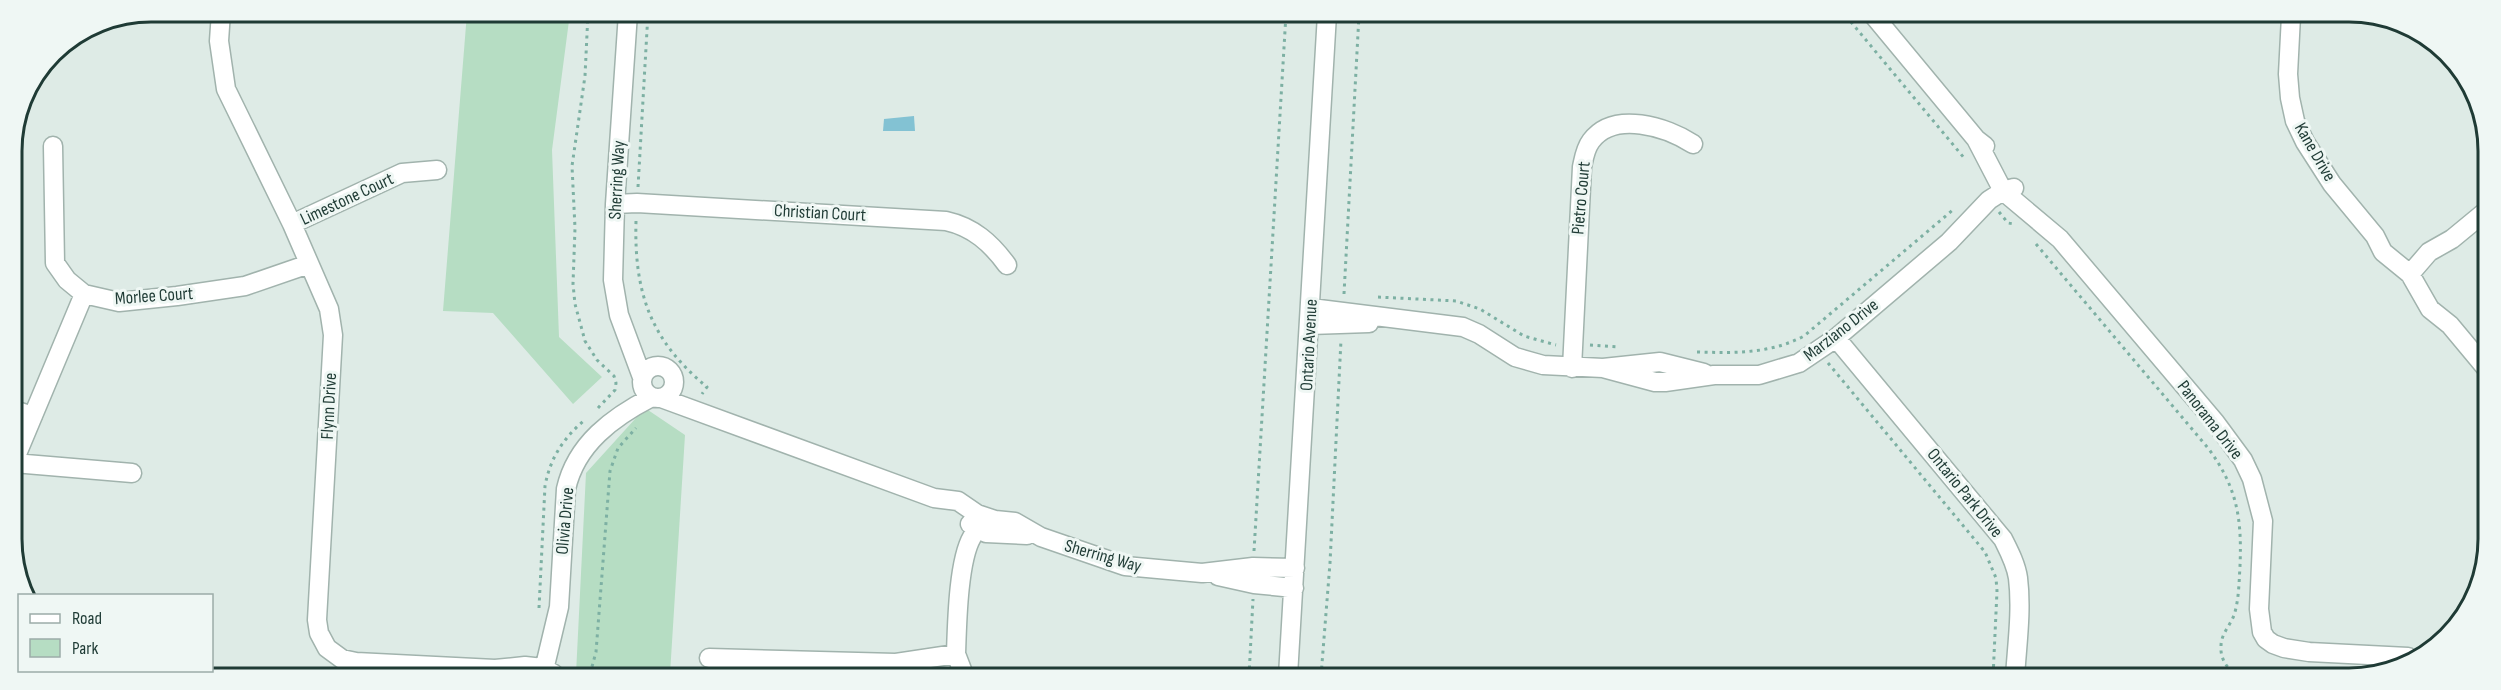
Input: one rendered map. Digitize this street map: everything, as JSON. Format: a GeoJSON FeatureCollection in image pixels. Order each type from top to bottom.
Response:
{"type":"FeatureCollection","features":[{"type":"Feature","properties":{"kind":"street","name":"Ontario Avenue"},"geometry":{"type":"LineString","coordinates":[[1289,667],[1327,22]]}},
{"type":"Feature","properties":{"kind":"street","name":"Panorama Drive"},"geometry":{"type":"LineString","coordinates":[[1879,22],[1976,139],[2001,161],[2006,196],[2043,209],[2060,239],[2215,422],[2243,460],[2252,479],[2263,521],[2259,609],[2262,632],[2266,639],[2284,648],[2309,652],[2401,657]]}},
{"type":"Feature","properties":{"kind":"street","name":"Kane Drive"},"geometry":{"type":"LineString","coordinates":[[2291,22],[2288,74],[2295,121],[2315,161],[2375,236],[2390,259],[2415,270],[2450,325],[2478,359]]}},
{"type":"Feature","properties":{"kind":"street","name":"Flynn Drive"},"geometry":{"type":"LineString","coordinates":[[220,23],[219,41],[226,89],[292,224],[330,309],[333,335],[317,620],[322,642],[333,654],[356,662],[472,668]]}},
{"type":"Feature","properties":{"kind":"street","name":"Sherring Way"},"geometry":{"type":"LineString","coordinates":[[627,23],[615,204],[615,297],[631,345],[654,385],[692,408],[714,418],[934,498],[957,501],[984,527],[1015,522],[1041,537],[1125,566],[1254,576],[1294,588]]}},
{"type":"Feature","properties":{"kind":"street","name":"Pietro Court"},"geometry":{"type":"LineString","coordinates":[[1572,368],[1582,167],[1585,150],[1598,133],[1608,127],[1621,124],[1640,125],[1669,132],[1693,144]]}},
{"type":"Feature","properties":{"kind":"street"},"geometry":{"type":"LineString","coordinates":[[22,442],[84,294],[67,280],[55,263],[54,146]]}},
{"type":"Feature","properties":{"kind":"street","name":"Limestone Court"},"geometry":{"type":"LineString","coordinates":[[292,224],[402,173],[437,170]]}},
{"type":"Feature","properties":{"kind":"street","name":"Marziano Drive"},"geometry":{"type":"LineString","coordinates":[[1310,316],[1421,322],[1463,327],[1479,334],[1515,357],[1543,365],[1603,368],[1655,382],[1714,375],[1759,375],[1799,363],[1818,352],[2006,196]]}},
{"type":"Feature","properties":{"kind":"street","name":"Christian Court"},"geometry":{"type":"LineString","coordinates":[[615,204],[637,203],[946,220],[972,229],[986,240],[1007,265]]}},
{"type":"Feature","properties":{"kind":"street"},"geometry":{"type":"LineString","coordinates":[[2415,270],[2436,260],[2452,239],[2478,218]]}},
{"type":"Feature","properties":{"kind":"street","name":"Morlee Court"},"geometry":{"type":"LineString","coordinates":[[84,294],[119,302],[177,296],[245,286],[309,264]]}},
{"type":"Feature","properties":{"kind":"street","name":"Ontario Park Drive"},"geometry":{"type":"LineString","coordinates":[[1836,338],[2003,539],[2012,556],[2018,577],[2016,667]]}},
{"type":"Feature","properties":{"kind":"street","name":"Olivia Drive"},"geometry":{"type":"LineString","coordinates":[[551,668],[564,634],[559,607],[566,489],[569,474],[584,448],[654,385]]}},
{"type":"Feature","properties":{"kind":"street"},"geometry":{"type":"LineString","coordinates":[[22,413],[33,416]]}},
{"type":"Feature","properties":{"kind":"street"},"geometry":{"type":"LineString","coordinates":[[22,463],[132,473]]}},
{"type":"Feature","properties":{"kind":"street"},"geometry":{"type":"LineString","coordinates":[[961,668],[956,654],[962,581],[980,549],[984,527]]}},
{"type":"Feature","properties":{"kind":"street","name":"Sherring Way"},"geometry":{"type":"LineString","coordinates":[[1254,576],[1295,568]]}},
{"type":"Feature","properties":{"kind":"street"},"geometry":{"type":"LineString","coordinates":[[709,658],[896,663],[956,654]]}},
{"type":"Feature","properties":{"kind":"street","name":"Flynn Drive"},"geometry":{"type":"LineString","coordinates":[[507,668],[525,666],[531,668]]}},
{"type":"Feature","properties":{"kind":"path"},"geometry":{"type":"LineString","coordinates":[[1249,668],[1286,22]]}},
{"type":"Feature","properties":{"kind":"path"},"geometry":{"type":"LineString","coordinates":[[1322,667],[1330,563],[1359,22]]}},
{"type":"Feature","properties":{"kind":"path"},"geometry":{"type":"LineString","coordinates":[[1851,22],[1971,167]]}},
{"type":"Feature","properties":{"kind":"path"},"geometry":{"type":"LineString","coordinates":[[588,23],[585,76],[572,166],[575,228],[573,284],[575,304],[585,341],[597,360],[614,376],[615,390]]}},
{"type":"Feature","properties":{"kind":"path"},"geometry":{"type":"LineString","coordinates":[[2006,196],[2008,223],[2019,224]]}},
{"type":"Feature","properties":{"kind":"path"},"geometry":{"type":"LineString","coordinates":[[1695,352],[1761,352],[1791,343],[1804,336],[1959,205]]}},
{"type":"Feature","properties":{"kind":"path"},"geometry":{"type":"LineString","coordinates":[[2034,242],[2208,448],[2225,474],[2237,506],[2241,528],[2235,615],[2222,639],[2221,654],[2227,667]]}},
{"type":"Feature","properties":{"kind":"path"},"geometry":{"type":"LineString","coordinates":[[1804,336],[1985,552],[1996,578],[1997,591],[1993,667]]}},
{"type":"Feature","properties":{"kind":"path"},"geometry":{"type":"LineString","coordinates":[[1581,345],[1629,348]]}},
{"type":"Feature","properties":{"kind":"path"},"geometry":{"type":"LineString","coordinates":[[592,668],[596,652],[612,459],[618,448],[639,425]]}},
{"type":"Feature","properties":{"kind":"green space"},"geometry":{"type":"Polygon","coordinates":[[[466,23],[569,23],[552,150],[559,337],[602,377],[573,404],[493,313],[443,311],[466,23]]]}},
{"type":"Feature","properties":{"kind":"green space"},"geometry":{"type":"Polygon","coordinates":[[[645,408],[685,435],[670,668],[576,668],[586,473],[645,408]]]}},
{"type":"Feature","properties":{"kind":"water"},"geometry":{"type":"Polygon","coordinates":[[[914,116],[915,131],[883,131],[884,119],[914,116]]]}}]}
